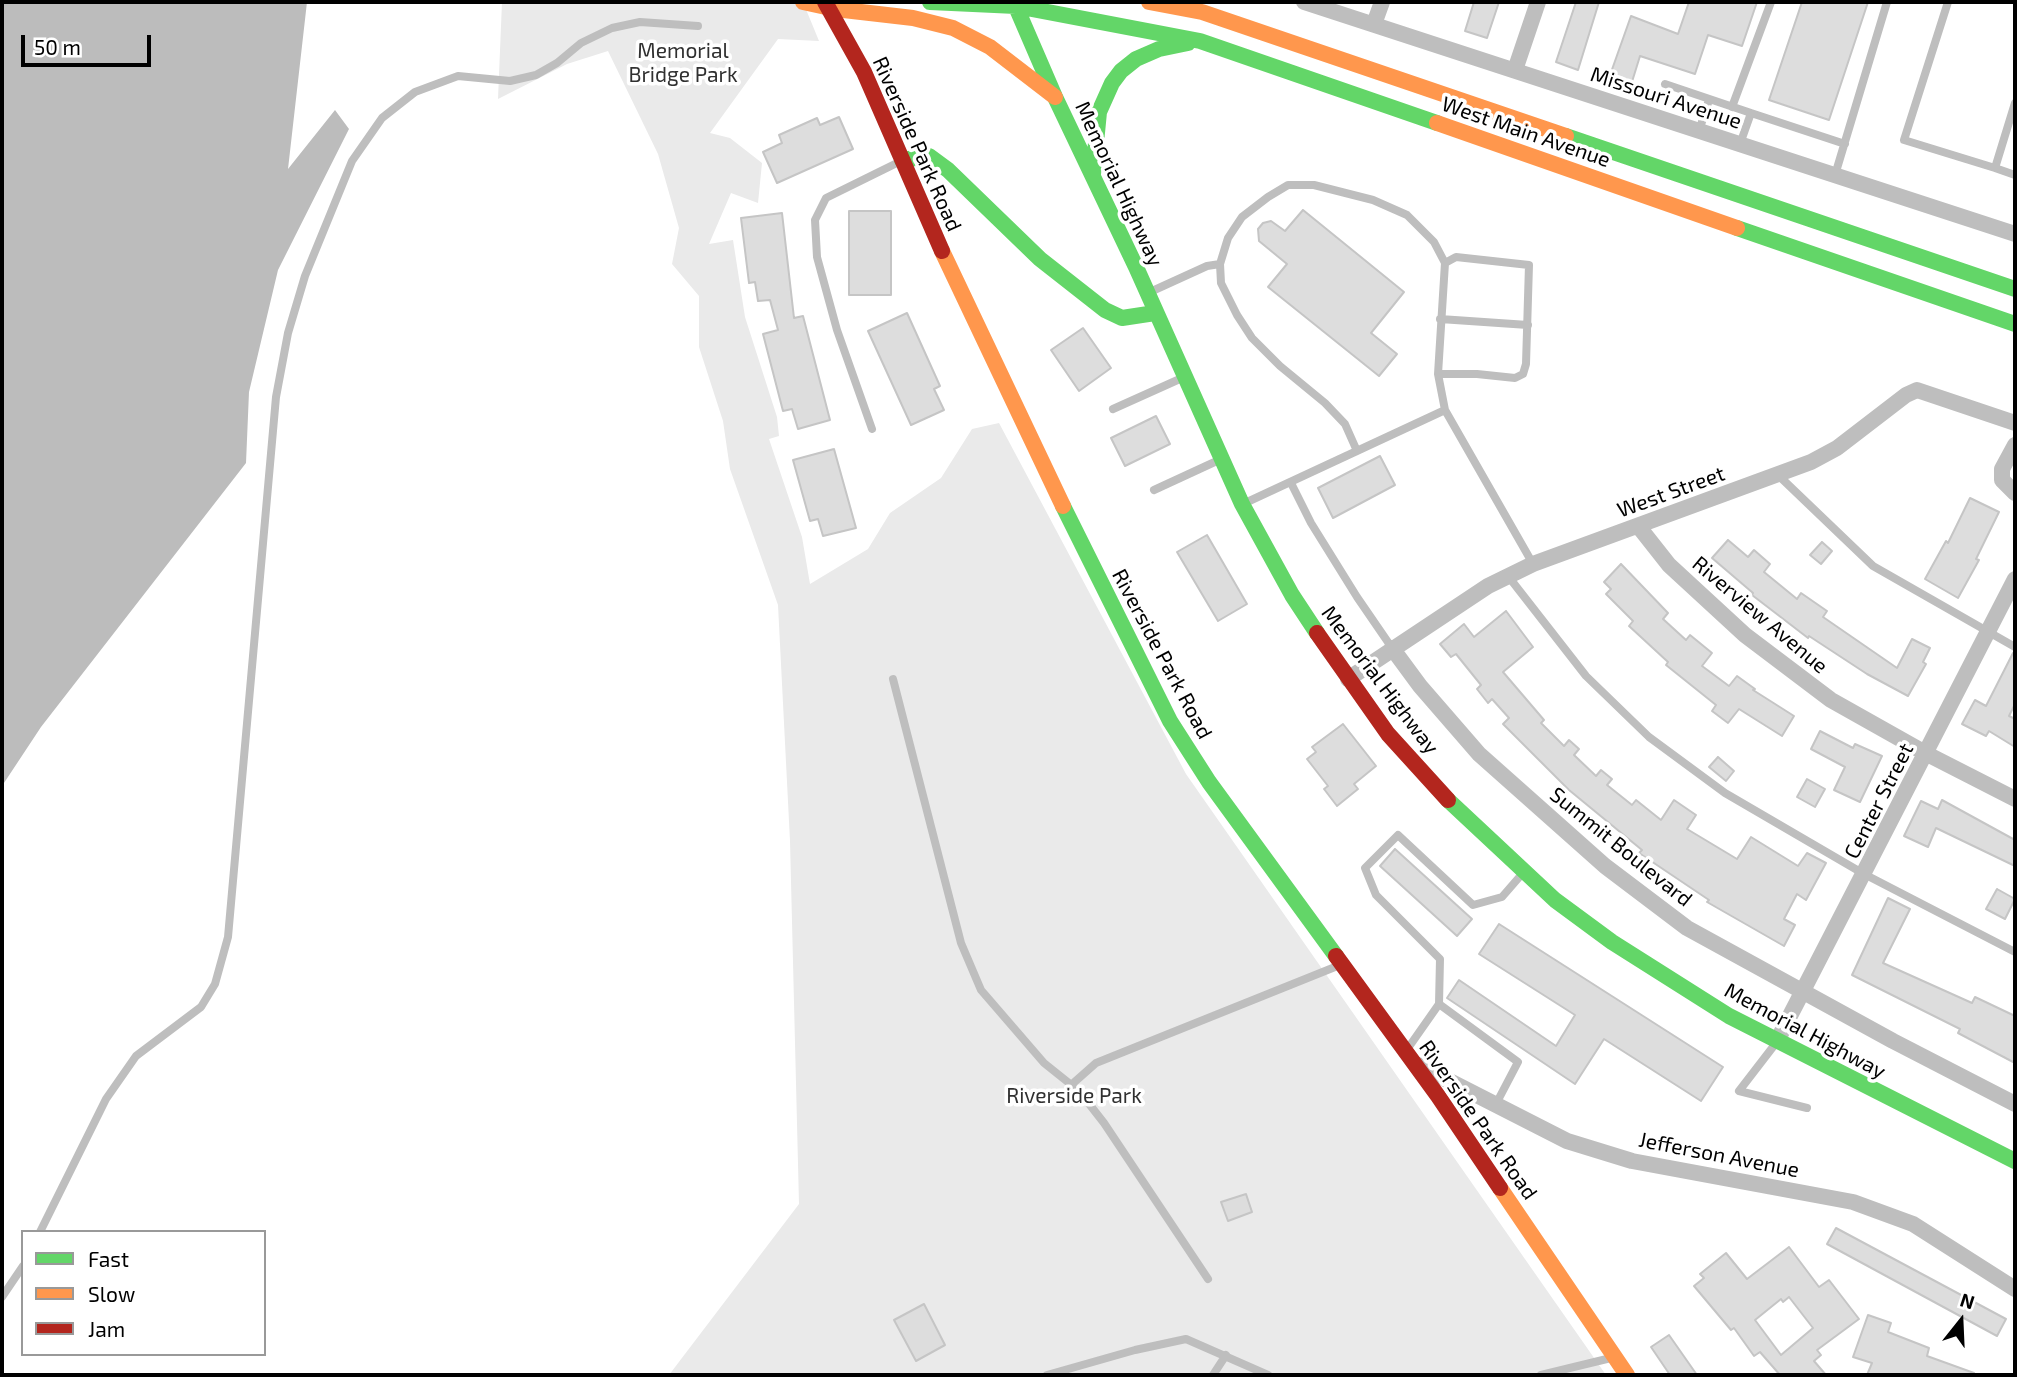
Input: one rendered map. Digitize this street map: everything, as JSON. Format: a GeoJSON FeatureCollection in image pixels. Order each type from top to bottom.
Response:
{"type":"FeatureCollection","features":[{"type":"Feature","properties":{"kind":"main road"},"geometry":{"type":"LineString","coordinates":[[803,2],[835,9],[913,18],[953,28],[990,47],[1055,97]]}},
{"type":"Feature","properties":{"kind":"main road","name":"Riverside Park Road"},"geometry":{"type":"LineString","coordinates":[[825,2],[864,72],[949,267],[1076,533],[1170,721],[1209,782],[1410,1057],[1627,1375]]}},
{"type":"Feature","properties":{"kind":"main road"},"geometry":{"type":"LineString","coordinates":[[930,2],[1015,4]]}},
{"type":"Feature","properties":{"kind":"main road","name":"West Main Avenue"},"geometry":{"type":"LineString","coordinates":[[1149,2],[1202,12],[1275,36],[2015,289]]}},
{"type":"Feature","properties":{"kind":"main road","name":"West Main Avenue"},"geometry":{"type":"LineString","coordinates":[[1015,4],[1200,41],[2015,324]]}},
{"type":"Feature","properties":{"kind":"main road","name":"Memorial Highway"},"geometry":{"type":"LineString","coordinates":[[1015,4],[1242,504],[1292,595],[1388,734],[1433,785],[1524,872],[1555,900],[1612,942],[1718,1009],[2015,1161]]}},
{"type":"Feature","properties":{"kind":"main road"},"geometry":{"type":"LineString","coordinates":[[1093,174],[1099,112],[1112,83],[1121,71],[1136,59],[1159,49],[1200,41]]}},
{"type":"Feature","properties":{"kind":"main road"},"geometry":{"type":"LineString","coordinates":[[902,160],[929,156],[948,170],[1040,259],[1105,310],[1122,318],[1155,313]]}},
{"type":"Feature","properties":{"kind":"street","name":"Missouri Avenue"},"geometry":{"type":"LineString","coordinates":[[1304,2],[2015,234]]}},
{"type":"Feature","properties":{"kind":"street"},"geometry":{"type":"LineString","coordinates":[[1374,24],[1382,2]]}},
{"type":"Feature","properties":{"kind":"street"},"geometry":{"type":"LineString","coordinates":[[1515,71],[1538,2]]}},
{"type":"Feature","properties":{"kind":"street","name":"West Street"},"geometry":{"type":"LineString","coordinates":[[1348,679],[1473,594],[1508,576],[1533,564],[1811,462],[1837,448],[1906,395],[1917,390],[2015,423]]}},
{"type":"Feature","properties":{"kind":"street"},"geometry":{"type":"LineString","coordinates":[[2015,445],[2002,469],[2003,480],[2015,493]]}},
{"type":"Feature","properties":{"kind":"street","name":"Riverview Avenue"},"geometry":{"type":"LineString","coordinates":[[1639,527],[1669,565],[1745,635],[1831,700],[2015,799]]}},
{"type":"Feature","properties":{"kind":"street","name":"Center Street"},"geometry":{"type":"LineString","coordinates":[[1777,1041],[2015,579]]}},
{"type":"Feature","properties":{"kind":"street","name":"Summit Boulevard"},"geometry":{"type":"LineString","coordinates":[[1392,648],[1420,686],[1479,754],[1605,866],[1687,928],[2015,1104]]}},
{"type":"Feature","properties":{"kind":"street","name":"Jefferson Avenue"},"geometry":{"type":"LineString","coordinates":[[1410,1057],[1567,1141],[1632,1161],[1853,1202],[1913,1224],[2015,1289]]}},
{"type":"Feature","properties":{"kind":"lane"},"geometry":{"type":"LineString","coordinates":[[1732,107],[1771,2]]}},
{"type":"Feature","properties":{"kind":"lane"},"geometry":{"type":"LineString","coordinates":[[1835,175],[1887,2]]}},
{"type":"Feature","properties":{"kind":"lane"},"geometry":{"type":"LineString","coordinates":[[1948,2],[1904,140],[2015,174]]}},
{"type":"Feature","properties":{"kind":"lane"},"geometry":{"type":"LineString","coordinates":[[41,1230],[106,1099],[136,1056],[201,1007],[215,984],[228,937],[276,397],[288,333],[305,276],[352,161],[382,118],[415,92],[458,76],[510,81],[536,75],[557,63],[581,43],[612,28],[640,22],[698,26]]}},
{"type":"Feature","properties":{"kind":"lane"},"geometry":{"type":"LineString","coordinates":[[1665,84],[1845,144]]}},
{"type":"Feature","properties":{"kind":"lane"},"geometry":{"type":"LineString","coordinates":[[1699,131],[1709,100]]}},
{"type":"Feature","properties":{"kind":"lane"},"geometry":{"type":"LineString","coordinates":[[1995,168],[2015,103]]}},
{"type":"Feature","properties":{"kind":"lane"},"geometry":{"type":"LineString","coordinates":[[1740,144],[1751,113]]}},
{"type":"Feature","properties":{"kind":"lane"},"geometry":{"type":"LineString","coordinates":[[872,429],[833,318],[817,257],[815,220],[826,198],[902,160]]}},
{"type":"Feature","properties":{"kind":"lane"},"geometry":{"type":"LineString","coordinates":[[1357,451],[1345,424],[1252,338],[1222,283],[1220,264],[1228,238],[1248,212],[1288,185],[1314,185],[1373,200],[1407,215],[1434,242],[1445,263],[1438,374],[1445,410],[1533,564]]}},
{"type":"Feature","properties":{"kind":"lane"},"geometry":{"type":"LineString","coordinates":[[1438,374],[1515,378],[1523,374],[1526,364],[1529,265],[1457,257],[1445,263]]}},
{"type":"Feature","properties":{"kind":"lane"},"geometry":{"type":"LineString","coordinates":[[1147,293],[1207,266],[1220,264]]}},
{"type":"Feature","properties":{"kind":"lane"},"geometry":{"type":"LineString","coordinates":[[1440,319],[1528,325]]}},
{"type":"Feature","properties":{"kind":"lane"},"geometry":{"type":"LineString","coordinates":[[1113,409],[1184,377]]}},
{"type":"Feature","properties":{"kind":"lane"},"geometry":{"type":"LineString","coordinates":[[1242,504],[1445,410]]}},
{"type":"Feature","properties":{"kind":"lane"},"geometry":{"type":"LineString","coordinates":[[1154,490],[1222,459]]}},
{"type":"Feature","properties":{"kind":"lane"},"geometry":{"type":"LineString","coordinates":[[1778,475],[1873,566],[2015,647]]}},
{"type":"Feature","properties":{"kind":"lane"},"geometry":{"type":"LineString","coordinates":[[1291,483],[1311,523],[1392,648]]}},
{"type":"Feature","properties":{"kind":"lane"},"geometry":{"type":"LineString","coordinates":[[1508,576],[1586,676],[1649,737],[1725,793],[1864,874],[2015,952]]}},
{"type":"Feature","properties":{"kind":"lane"},"geometry":{"type":"LineString","coordinates":[[893,679],[961,943],[981,990],[1044,1063],[1079,1091],[1104,1123],[1208,1279]]}},
{"type":"Feature","properties":{"kind":"lane"},"geometry":{"type":"LineString","coordinates":[[1410,1057],[1439,1003],[1440,959],[1376,895],[1365,868],[1398,835],[1473,905],[1502,898],[1524,872]]}},
{"type":"Feature","properties":{"kind":"lane"},"geometry":{"type":"LineString","coordinates":[[1070,1086],[1096,1063],[1342,964]]}},
{"type":"Feature","properties":{"kind":"lane"},"geometry":{"type":"LineString","coordinates":[[1439,1003],[1518,1062],[1496,1104]]}},
{"type":"Feature","properties":{"kind":"lane"},"geometry":{"type":"LineString","coordinates":[[1777,1041],[1739,1091],[1807,1108]]}},
{"type":"Feature","properties":{"kind":"lane"},"geometry":{"type":"LineString","coordinates":[[2,1297],[21,1269]]}},
{"type":"Feature","properties":{"kind":"lane"},"geometry":{"type":"LineString","coordinates":[[1047,1375],[1135,1350],[1186,1339],[1268,1375]]}},
{"type":"Feature","properties":{"kind":"lane"},"geometry":{"type":"LineString","coordinates":[[1213,1375],[1226,1355]]}},
{"type":"Feature","properties":{"kind":"lane"},"geometry":{"type":"LineString","coordinates":[[1541,1375],[1614,1357]]}},
{"type":"Feature","properties":{"kind":"green space","name":"Riverside Park"},"geometry":{"type":"Polygon","coordinates":[[[502,2],[803,2],[819,41],[778,39],[710,133],[730,138],[762,163],[758,203],[731,193],[709,244],[733,240],[745,317],[777,417],[779,436],[769,439],[802,537],[810,584],[868,549],[890,513],[941,478],[972,429],[999,423],[1186,774],[1606,1375],[669,1375],[799,1204],[790,841],[778,605],[730,469],[723,421],[699,347],[699,296],[672,264],[679,228],[658,154],[608,51],[567,64],[498,99],[502,2]]]}},
{"type":"Feature","properties":{"kind":"shaded area"},"geometry":{"type":"Polygon","coordinates":[[[2,2],[307,2],[288,169],[335,110],[349,129],[278,270],[249,392],[246,463],[41,727],[2,786],[2,2]]]}},
{"type":"Feature","properties":{"kind":"building"},"geometry":{"type":"Polygon","coordinates":[[[1474,2],[1499,2],[1487,38],[1465,31],[1474,2]]]}},
{"type":"Feature","properties":{"kind":"building"},"geometry":{"type":"Polygon","coordinates":[[[1576,2],[1599,2],[1578,70],[1556,62],[1576,2]]]}},
{"type":"Feature","properties":{"kind":"building"},"geometry":{"type":"Polygon","coordinates":[[[1689,2],[1757,2],[1742,46],[1708,35],[1695,74],[1640,56],[1631,85],[1609,78],[1631,16],[1678,34],[1689,2]]]}},
{"type":"Feature","properties":{"kind":"building"},"geometry":{"type":"Polygon","coordinates":[[[1802,2],[1868,2],[1829,120],[1769,100],[1802,2]]]}},
{"type":"Feature","properties":{"kind":"building"},"geometry":{"type":"Polygon","coordinates":[[[839,117],[853,149],[777,183],[763,152],[782,143],[779,135],[817,118],[820,125],[839,117]]]}},
{"type":"Feature","properties":{"kind":"building"},"geometry":{"type":"Polygon","coordinates":[[[1303,210],[1404,292],[1371,333],[1397,354],[1379,376],[1268,287],[1287,264],[1259,241],[1258,229],[1263,223],[1271,221],[1285,231],[1303,210]]]}},
{"type":"Feature","properties":{"kind":"building"},"geometry":{"type":"Polygon","coordinates":[[[849,211],[891,211],[891,295],[849,295],[849,211]]]}},
{"type":"Feature","properties":{"kind":"building"},"geometry":{"type":"Polygon","coordinates":[[[782,213],[794,318],[803,316],[830,420],[798,429],[792,409],[783,411],[763,334],[778,330],[770,300],[758,301],[755,282],[749,283],[741,218],[782,213]]]}},
{"type":"Feature","properties":{"kind":"building"},"geometry":{"type":"Polygon","coordinates":[[[907,313],[940,386],[934,389],[944,410],[911,425],[868,331],[907,313]]]}},
{"type":"Feature","properties":{"kind":"building"},"geometry":{"type":"Polygon","coordinates":[[[1083,328],[1111,368],[1079,391],[1051,350],[1083,328]]]}},
{"type":"Feature","properties":{"kind":"building"},"geometry":{"type":"Polygon","coordinates":[[[1156,416],[1170,444],[1125,466],[1111,438],[1156,416]]]}},
{"type":"Feature","properties":{"kind":"building"},"geometry":{"type":"Polygon","coordinates":[[[834,449],[856,528],[823,536],[818,519],[810,521],[793,460],[834,449]]]}},
{"type":"Feature","properties":{"kind":"building"},"geometry":{"type":"Polygon","coordinates":[[[1380,456],[1395,485],[1333,518],[1318,488],[1380,456]]]}},
{"type":"Feature","properties":{"kind":"building"},"geometry":{"type":"Polygon","coordinates":[[[1970,498],[1999,512],[1976,559],[1979,560],[1958,598],[1925,579],[1946,541],[1948,543],[1970,498]]]}},
{"type":"Feature","properties":{"kind":"building"},"geometry":{"type":"Polygon","coordinates":[[[1207,535],[1247,604],[1218,621],[1177,552],[1207,535]]]}},
{"type":"Feature","properties":{"kind":"building"},"geometry":{"type":"Polygon","coordinates":[[[1728,540],[1748,557],[1754,550],[1770,564],[1764,572],[1797,599],[1801,593],[1827,611],[1823,617],[1897,668],[1912,639],[1930,648],[1923,662],[1926,664],[1908,696],[1867,674],[1809,636],[1808,638],[1752,595],[1753,593],[1712,558],[1728,540]]]}},
{"type":"Feature","properties":{"kind":"building"},"geometry":{"type":"Polygon","coordinates":[[[1822,542],[1832,551],[1821,564],[1810,555],[1822,542]]]}},
{"type":"Feature","properties":{"kind":"building"},"geometry":{"type":"Polygon","coordinates":[[[1621,564],[1668,613],[1663,619],[1686,640],[1690,635],[1712,653],[1702,666],[1729,686],[1737,676],[1755,689],[1753,690],[1794,716],[1782,736],[1739,709],[1728,723],[1712,711],[1716,705],[1666,665],[1668,662],[1629,626],[1633,621],[1606,594],[1611,589],[1604,582],[1621,564]]]}},
{"type":"Feature","properties":{"kind":"building"},"geometry":{"type":"Polygon","coordinates":[[[1506,611],[1533,647],[1503,672],[1544,720],[1541,723],[1564,746],[1569,740],[1579,749],[1574,755],[1596,776],[1601,770],[1612,779],[1607,785],[1632,805],[1636,800],[1661,820],[1674,800],[1696,815],[1687,829],[1737,859],[1751,837],[1798,866],[1807,853],[1826,863],[1806,900],[1797,894],[1784,919],[1795,925],[1784,946],[1707,902],[1709,900],[1639,853],[1642,850],[1569,790],[1503,724],[1509,718],[1492,699],[1488,703],[1477,689],[1481,685],[1456,654],[1451,657],[1440,644],[1464,624],[1474,637],[1506,611]]]}},
{"type":"Feature","properties":{"kind":"building"},"geometry":{"type":"Polygon","coordinates":[[[2013,653],[2015,704],[2009,716],[2015,719],[2015,747],[1989,731],[1986,736],[1962,724],[1975,700],[1986,706],[2013,653]]]}},
{"type":"Feature","properties":{"kind":"building"},"geometry":{"type":"Polygon","coordinates":[[[1343,724],[1376,766],[1354,784],[1358,789],[1337,806],[1324,789],[1328,786],[1307,759],[1316,752],[1312,747],[1343,724]]]}},
{"type":"Feature","properties":{"kind":"building"},"geometry":{"type":"Polygon","coordinates":[[[1820,731],[1853,748],[1855,744],[1882,756],[1860,802],[1834,790],[1845,767],[1811,749],[1820,731]]]}},
{"type":"Feature","properties":{"kind":"building"},"geometry":{"type":"Polygon","coordinates":[[[1718,757],[1734,771],[1726,781],[1709,767],[1718,757]]]}},
{"type":"Feature","properties":{"kind":"building"},"geometry":{"type":"Polygon","coordinates":[[[1807,779],[1825,789],[1815,807],[1797,797],[1807,779]]]}},
{"type":"Feature","properties":{"kind":"building"},"geometry":{"type":"Polygon","coordinates":[[[1942,800],[2015,840],[2015,866],[1936,828],[1928,847],[1904,836],[1921,801],[1938,809],[1942,800]]]}},
{"type":"Feature","properties":{"kind":"building"},"geometry":{"type":"Polygon","coordinates":[[[1395,849],[1472,919],[1457,936],[1380,866],[1395,849]]]}},
{"type":"Feature","properties":{"kind":"building"},"geometry":{"type":"Polygon","coordinates":[[[1997,889],[2015,899],[2005,919],[1986,909],[1997,889]]]}},
{"type":"Feature","properties":{"kind":"building"},"geometry":{"type":"Polygon","coordinates":[[[1888,898],[1910,909],[1883,963],[1972,1003],[1975,997],[2015,1016],[2015,1063],[1958,1033],[1960,1029],[1852,975],[1888,898]]]}},
{"type":"Feature","properties":{"kind":"building"},"geometry":{"type":"Polygon","coordinates":[[[1499,924],[1723,1067],[1701,1101],[1604,1039],[1575,1084],[1447,998],[1459,980],[1556,1046],[1575,1015],[1479,954],[1499,924]]]}},
{"type":"Feature","properties":{"kind":"building"},"geometry":{"type":"Polygon","coordinates":[[[1246,1194],[1252,1212],[1228,1221],[1221,1202],[1246,1194]]]}},
{"type":"Feature","properties":{"kind":"building"},"geometry":{"type":"Polygon","coordinates":[[[1836,1228],[2006,1319],[1997,1336],[1827,1244],[1836,1228]]]}},
{"type":"Feature","properties":{"kind":"building"},"geometry":{"type":"Polygon","coordinates":[[[1789,1247],[1819,1287],[1829,1280],[1859,1319],[1817,1350],[1821,1355],[1814,1361],[1826,1375],[1780,1375],[1760,1352],[1754,1356],[1734,1328],[1731,1330],[1694,1286],[1704,1278],[1700,1274],[1726,1253],[1747,1279],[1789,1247]],[[1789,1297],[1783,1302],[1781,1299],[1755,1320],[1781,1355],[1813,1328],[1789,1297]]]}},
{"type":"Feature","properties":{"kind":"building"},"geometry":{"type":"Polygon","coordinates":[[[924,1304],[945,1345],[916,1361],[894,1320],[924,1304]]]}},
{"type":"Feature","properties":{"kind":"building"},"geometry":{"type":"Polygon","coordinates":[[[1868,1315],[1891,1323],[1888,1332],[1929,1348],[1927,1356],[1974,1375],[1867,1375],[1872,1363],[1853,1357],[1868,1315]]]}},
{"type":"Feature","properties":{"kind":"building"},"geometry":{"type":"Polygon","coordinates":[[[1669,1335],[1697,1375],[1670,1375],[1651,1347],[1669,1335]]]}},
{"type":"Feature","properties":{"kind":"traffic: fast"},"geometry":{"type":"LineString","coordinates":[[930,2],[1016,6],[1200,41],[1437,123]]}},
{"type":"Feature","properties":{"kind":"traffic: fast"},"geometry":{"type":"LineString","coordinates":[[1014,2],[1242,504],[1292,595],[1317,633]]}},
{"type":"Feature","properties":{"kind":"traffic: fast"},"geometry":{"type":"LineString","coordinates":[[1093,174],[1099,112],[1112,83],[1121,71],[1136,59],[1159,49],[1188,43]]}},
{"type":"Feature","properties":{"kind":"traffic: fast"},"geometry":{"type":"LineString","coordinates":[[1566,136],[2015,289]]}},
{"type":"Feature","properties":{"kind":"traffic: fast"},"geometry":{"type":"LineString","coordinates":[[902,160],[929,156],[948,170],[1040,259],[1105,310],[1122,318],[1155,313]]}},
{"type":"Feature","properties":{"kind":"traffic: fast"},"geometry":{"type":"LineString","coordinates":[[1737,228],[2015,324]]}},
{"type":"Feature","properties":{"kind":"traffic: fast"},"geometry":{"type":"LineString","coordinates":[[1063,506],[1170,721],[1209,782],[1336,956]]}},
{"type":"Feature","properties":{"kind":"traffic: fast"},"geometry":{"type":"LineString","coordinates":[[1448,800],[1555,900],[1612,942],[1729,1016],[2015,1161]]}},
{"type":"Feature","properties":{"kind":"traffic: slow"},"geometry":{"type":"LineString","coordinates":[[803,2],[835,9],[913,18],[953,28],[990,47],[1055,97]]}},
{"type":"Feature","properties":{"kind":"traffic: slow"},"geometry":{"type":"LineString","coordinates":[[1149,2],[1202,12],[1566,136]]}},
{"type":"Feature","properties":{"kind":"traffic: slow"},"geometry":{"type":"LineString","coordinates":[[1437,123],[1737,228]]}},
{"type":"Feature","properties":{"kind":"traffic: slow"},"geometry":{"type":"LineString","coordinates":[[942,251],[1063,506]]}},
{"type":"Feature","properties":{"kind":"traffic: slow"},"geometry":{"type":"LineString","coordinates":[[1500,1188],[1627,1375]]}},
{"type":"Feature","properties":{"kind":"traffic: jam"},"geometry":{"type":"LineString","coordinates":[[825,2],[864,72],[942,251]]}},
{"type":"Feature","properties":{"kind":"traffic: jam"},"geometry":{"type":"LineString","coordinates":[[1317,633],[1388,734],[1448,800]]}},
{"type":"Feature","properties":{"kind":"traffic: jam"},"geometry":{"type":"LineString","coordinates":[[1336,956],[1438,1096],[1500,1188]]}},
{"type":"Feature","properties":{"kind":"park label","name":"Memorial Bridge Park"},"geometry":{"type":"Point","coordinates":[683,63]}}]}
